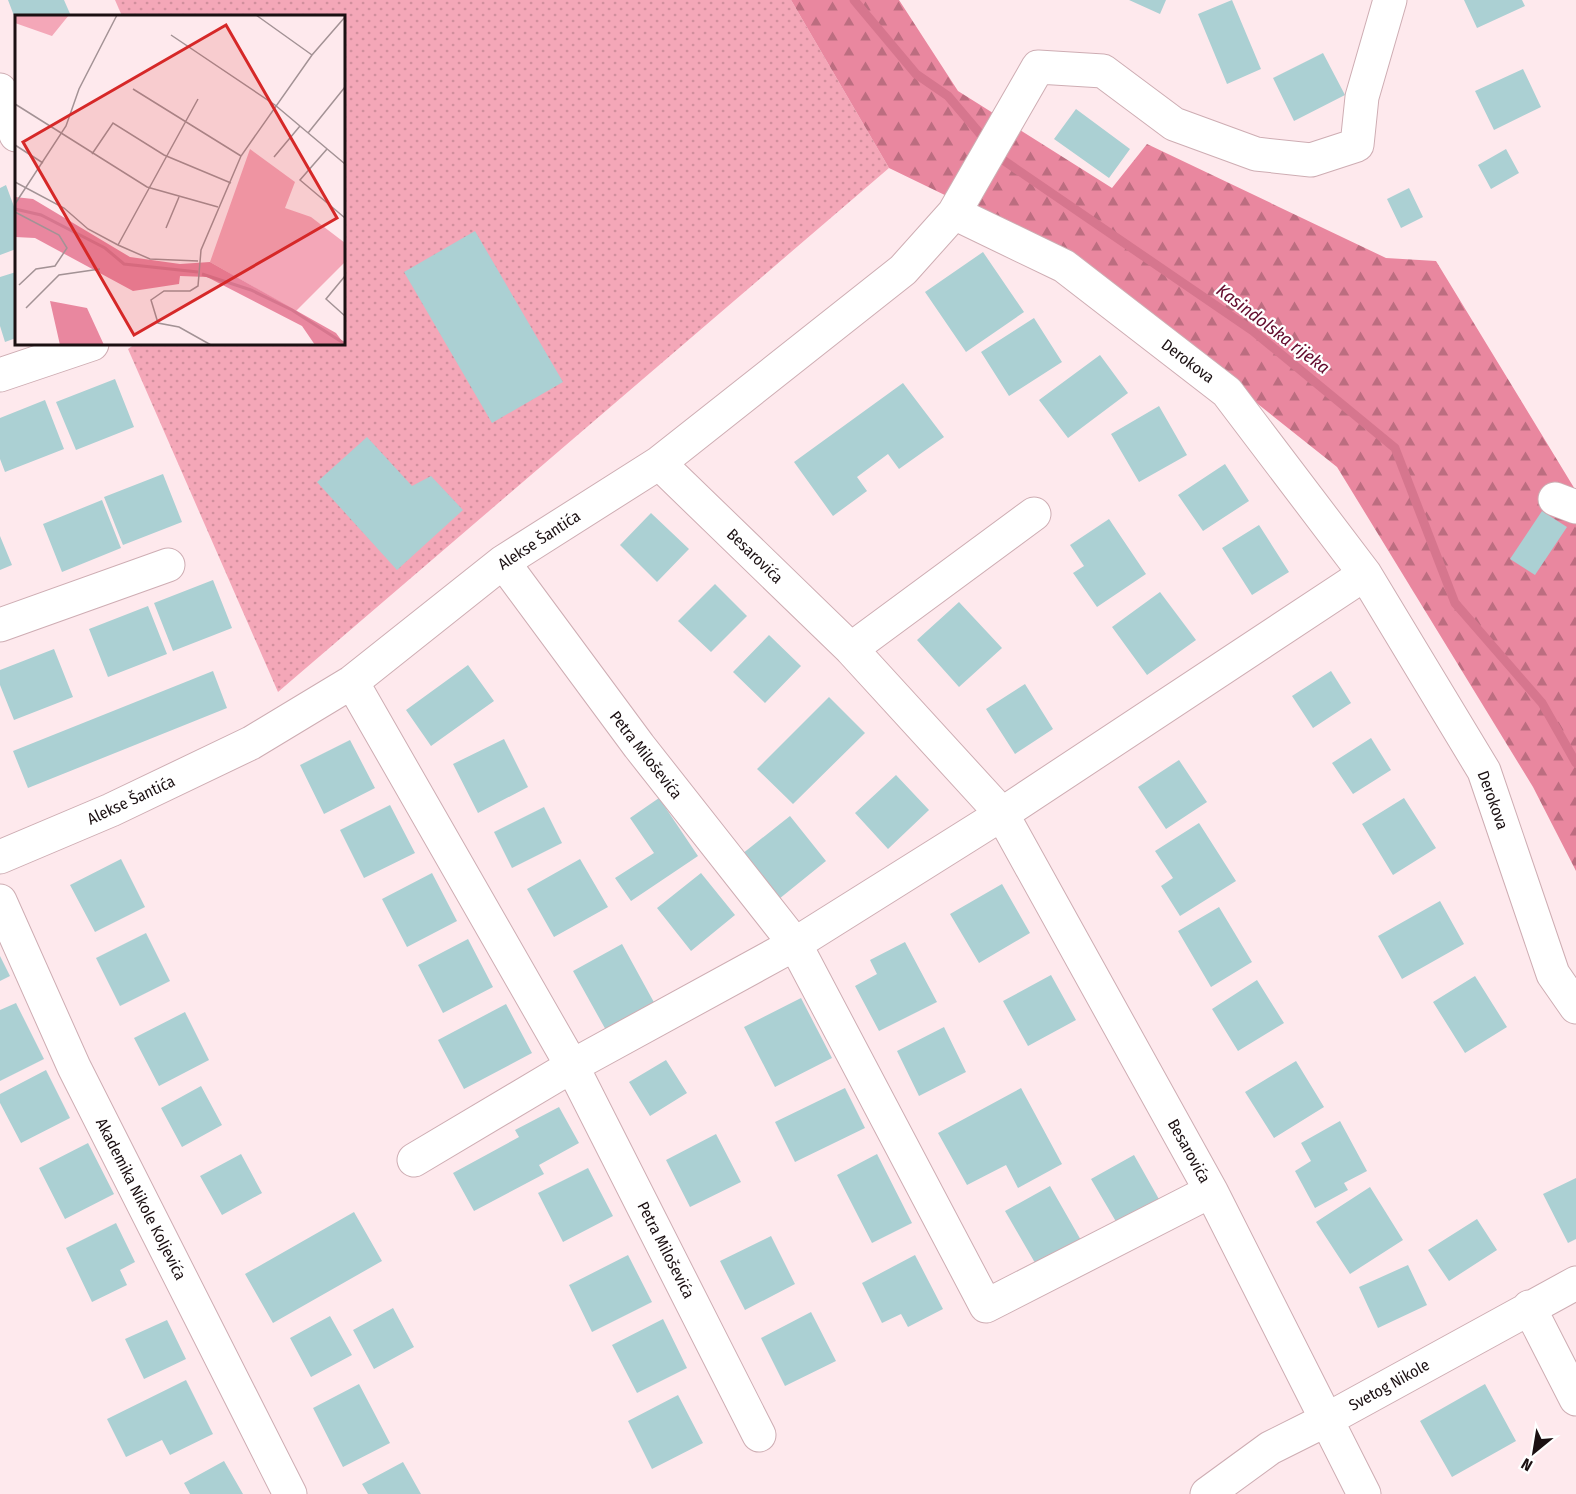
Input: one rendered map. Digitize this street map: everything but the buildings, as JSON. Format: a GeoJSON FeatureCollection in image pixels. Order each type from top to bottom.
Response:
{"type":"FeatureCollection","features":[{"type":"Feature","properties":{"kind":"street","name":"Alekse Šantića"},"geometry":{"type":"LineString","coordinates":[[0,857],[111,810],[251,743],[352,682],[503,562],[658,463],[903,270],[954,213],[1038,67],[1103,71],[1174,124],[1256,154],[1311,160],[1357,145],[1362,97],[1390,0]]}},
{"type":"Feature","properties":{"kind":"street"},"geometry":{"type":"LineString","coordinates":[[0,90],[15,132]]}},
{"type":"Feature","properties":{"kind":"street","name":"Derokova"},"geometry":{"type":"LineString","coordinates":[[954,213],[1064,266],[1227,392],[1365,574],[1484,771],[1553,974],[1576,1007]]}},
{"type":"Feature","properties":{"kind":"street"},"geometry":{"type":"LineString","coordinates":[[0,375],[89,345]]}},
{"type":"Feature","properties":{"kind":"street","name":"Besarovića"},"geometry":{"type":"LineString","coordinates":[[658,463],[851,649],[1002,814],[1211,1191],[1364,1494]]}},
{"type":"Feature","properties":{"kind":"street"},"geometry":{"type":"LineString","coordinates":[[851,649],[1034,514]]}},
{"type":"Feature","properties":{"kind":"street","name":"Petra Miloševića"},"geometry":{"type":"LineString","coordinates":[[503,562],[639,746],[795,944],[986,1306],[1211,1191]]}},
{"type":"Feature","properties":{"kind":"street"},"geometry":{"type":"LineString","coordinates":[[0,625],[168,565]]}},
{"type":"Feature","properties":{"kind":"street"},"geometry":{"type":"LineString","coordinates":[[414,1160],[572,1066],[795,944],[1002,814],[1365,574]]}},
{"type":"Feature","properties":{"kind":"street","name":"Petra Miloševića"},"geometry":{"type":"LineString","coordinates":[[352,682],[572,1066],[759,1435]]}},
{"type":"Feature","properties":{"kind":"street","name":"Akademika Nikole Koljevića"},"geometry":{"type":"LineString","coordinates":[[0,901],[74,1067],[290,1494]]}},
{"type":"Feature","properties":{"kind":"street","name":"Svetog Nikole"},"geometry":{"type":"LineString","coordinates":[[1207,1494],[1270,1448],[1326,1420],[1576,1283]]}},
{"type":"Feature","properties":{"kind":"street"},"geometry":{"type":"LineString","coordinates":[[1529,1307],[1576,1399]]}},
{"type":"Feature","properties":{"kind":"shaded area"},"geometry":{"type":"Polygon","coordinates":[[[115,0],[791,0],[889,168],[278,692],[128,349],[134,345],[345,345],[345,15],[122,15],[115,0]]]}},
{"type":"Feature","properties":{"kind":"green space"},"geometry":{"type":"Polygon","coordinates":[[[791,0],[899,0],[958,91],[1112,188],[1147,144],[1386,258],[1436,261],[1576,491],[1576,871],[1533,787],[1337,467],[1073,257],[889,168],[791,0]]]}},
{"type":"Feature","properties":{"kind":"waterway","name":"Kasindolska rijeka"},"geometry":{"type":"LineString","coordinates":[[854,0],[916,74],[948,96],[987,142]]}},
{"type":"Feature","properties":{"kind":"waterway","name":"Kasindolska rijeka"},"geometry":{"type":"LineString","coordinates":[[996,153],[1253,331],[1395,448],[1455,603],[1542,703],[1576,763]]}}]}
